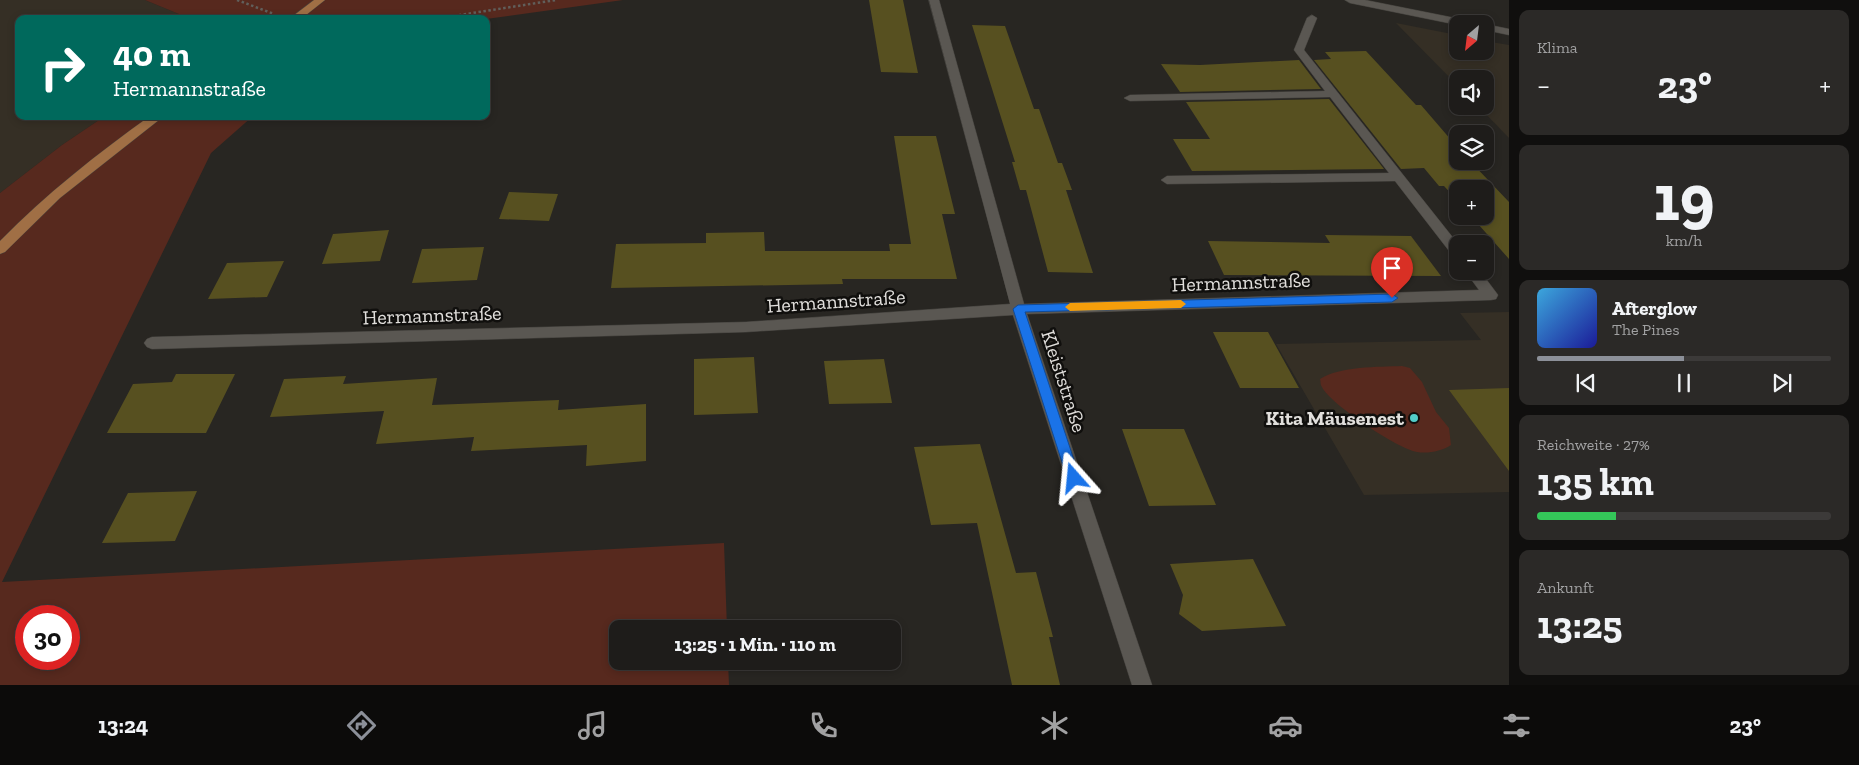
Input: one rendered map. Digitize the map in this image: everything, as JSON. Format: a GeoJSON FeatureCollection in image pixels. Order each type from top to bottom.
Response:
{"type":"FeatureCollection","features":[{"type":"Feature","properties":{"kind":"main road"},"geometry":{"type":"LineString","coordinates":[[299,15],[320,0]]}},
{"type":"Feature","properties":{"kind":"main road"},"geometry":{"type":"LineString","coordinates":[[0,249],[67,185],[153,120]]}},
{"type":"Feature","properties":{"kind":"street","name":"Kleiststraße"},"geometry":{"type":"LineString","coordinates":[[934,0],[1018,309],[1142,685]]}},
{"type":"Feature","properties":{"kind":"street"},"geometry":{"type":"LineString","coordinates":[[1350,0],[1449,20]]}},
{"type":"Feature","properties":{"kind":"street"},"geometry":{"type":"LineString","coordinates":[[1312,18],[1299,50],[1449,241]]}},
{"type":"Feature","properties":{"kind":"street"},"geometry":{"type":"LineString","coordinates":[[1494,29],[1509,32]]}},
{"type":"Feature","properties":{"kind":"street"},"geometry":{"type":"LineString","coordinates":[[1130,98],[1333,94]]}},
{"type":"Feature","properties":{"kind":"street"},"geometry":{"type":"LineString","coordinates":[[1167,180],[1399,177]]}},
{"type":"Feature","properties":{"kind":"street","name":"Hermannstraße"},"geometry":{"type":"LineString","coordinates":[[152,343],[746,327],[1018,309],[1491,295],[1479,280]]}},
{"type":"Feature","properties":{"kind":"path"},"geometry":{"type":"LineString","coordinates":[[237,0],[264,12]]}},
{"type":"Feature","properties":{"kind":"path"},"geometry":{"type":"LineString","coordinates":[[460,15],[556,0]]}},
{"type":"Feature","properties":{"kind":"shaded area"},"geometry":{"type":"Polygon","coordinates":[[[0,0],[145,0],[181,15],[15,15],[15,120],[99,120],[62,145],[0,193],[0,0]]]}},
{"type":"Feature","properties":{"kind":"shaded area"},"geometry":{"type":"Polygon","coordinates":[[[145,0],[623,0],[490,18],[490,15],[181,15],[145,0]]]}},
{"type":"Feature","properties":{"kind":"shaded area"},"geometry":{"type":"Polygon","coordinates":[[[1396,23],[1449,33],[1449,60],[1494,60],[1494,42],[1509,45],[1509,138],[1487,115],[1494,115],[1494,70],[1449,70],[1449,77],[1396,23]]]}},
{"type":"Feature","properties":{"kind":"shaded area"},"geometry":{"type":"Polygon","coordinates":[[[99,120],[248,120],[211,153],[2,582],[724,543],[727,620],[609,620],[609,670],[728,670],[729,685],[0,685],[0,193],[62,145],[99,120]]]}},
{"type":"Feature","properties":{"kind":"shaded area","name":"Kita Mäusenest"},"geometry":{"type":"Polygon","coordinates":[[[1509,312],[1509,492],[1364,495],[1276,344],[1481,340],[1460,313],[1509,312]]]}},
{"type":"Feature","properties":{"kind":"shaded area"},"geometry":{"type":"Polygon","coordinates":[[[1402,366],[1410,368],[1422,382],[1436,412],[1449,428],[1451,445],[1443,449],[1421,453],[1395,443],[1365,425],[1338,404],[1322,387],[1320,379],[1348,369],[1402,366]]]}},
{"type":"Feature","properties":{"kind":"building"},"geometry":{"type":"Polygon","coordinates":[[[869,0],[903,0],[918,73],[881,72],[869,0]]]}},
{"type":"Feature","properties":{"kind":"building"},"geometry":{"type":"Polygon","coordinates":[[[972,25],[1005,26],[1034,109],[1039,109],[1058,163],[1062,163],[1072,190],[1066,190],[1093,273],[1048,272],[1026,190],[1020,190],[1012,162],[1015,162],[972,25]]]}},
{"type":"Feature","properties":{"kind":"building"},"geometry":{"type":"Polygon","coordinates":[[[1366,51],[1416,105],[1421,105],[1449,138],[1449,170],[1479,170],[1488,180],[1449,180],[1449,191],[1444,186],[1439,186],[1424,168],[1401,169],[1314,60],[1331,59],[1325,52],[1366,51]]]}},
{"type":"Feature","properties":{"kind":"building"},"geometry":{"type":"Polygon","coordinates":[[[1299,60],[1321,89],[1180,92],[1161,64],[1200,65],[1299,60]]]}},
{"type":"Feature","properties":{"kind":"building"},"geometry":{"type":"Polygon","coordinates":[[[1329,99],[1384,169],[1192,171],[1173,139],[1210,139],[1186,102],[1329,99]]]}},
{"type":"Feature","properties":{"kind":"building"},"geometry":{"type":"Polygon","coordinates":[[[894,136],[936,136],[955,214],[942,214],[957,279],[842,279],[843,284],[611,288],[616,244],[706,243],[706,233],[764,232],[765,251],[890,251],[889,244],[911,244],[894,136]]]}},
{"type":"Feature","properties":{"kind":"building"},"geometry":{"type":"Polygon","coordinates":[[[1494,186],[1509,202],[1509,259],[1494,242],[1494,235],[1488,235],[1479,225],[1494,225],[1494,186]]]}},
{"type":"Feature","properties":{"kind":"building"},"geometry":{"type":"Polygon","coordinates":[[[509,192],[558,194],[549,221],[499,219],[509,192]]]}},
{"type":"Feature","properties":{"kind":"building"},"geometry":{"type":"Polygon","coordinates":[[[389,230],[380,261],[322,264],[333,234],[389,230]]]}},
{"type":"Feature","properties":{"kind":"building"},"geometry":{"type":"Polygon","coordinates":[[[1325,235],[1411,236],[1441,276],[1224,275],[1208,241],[1330,243],[1325,235]]]}},
{"type":"Feature","properties":{"kind":"building"},"geometry":{"type":"Polygon","coordinates":[[[484,247],[477,280],[412,283],[422,249],[484,247]]]}},
{"type":"Feature","properties":{"kind":"building"},"geometry":{"type":"Polygon","coordinates":[[[284,261],[267,297],[208,299],[227,263],[284,261]]]}},
{"type":"Feature","properties":{"kind":"building"},"geometry":{"type":"Polygon","coordinates":[[[1213,332],[1268,332],[1299,388],[1240,388],[1213,332]]]}},
{"type":"Feature","properties":{"kind":"building"},"geometry":{"type":"Polygon","coordinates":[[[754,357],[758,413],[694,415],[694,359],[754,357]]]}},
{"type":"Feature","properties":{"kind":"building"},"geometry":{"type":"Polygon","coordinates":[[[884,359],[892,403],[829,404],[824,361],[884,359]]]}},
{"type":"Feature","properties":{"kind":"building"},"geometry":{"type":"Polygon","coordinates":[[[176,374],[235,374],[206,433],[107,433],[133,384],[172,382],[176,374]]]}},
{"type":"Feature","properties":{"kind":"building"},"geometry":{"type":"Polygon","coordinates":[[[346,376],[343,384],[437,378],[432,405],[559,400],[558,410],[646,404],[646,461],[586,466],[587,445],[471,451],[474,437],[376,444],[384,411],[270,417],[284,379],[346,376]]]}},
{"type":"Feature","properties":{"kind":"building"},"geometry":{"type":"Polygon","coordinates":[[[1509,388],[1509,471],[1449,390],[1509,388]]]}},
{"type":"Feature","properties":{"kind":"building"},"geometry":{"type":"Polygon","coordinates":[[[1122,429],[1184,429],[1216,505],[1149,506],[1122,429]]]}},
{"type":"Feature","properties":{"kind":"building"},"geometry":{"type":"Polygon","coordinates":[[[980,444],[1016,573],[1036,572],[1053,637],[1049,637],[1060,685],[1012,685],[977,523],[931,525],[914,447],[980,444]]]}},
{"type":"Feature","properties":{"kind":"building"},"geometry":{"type":"Polygon","coordinates":[[[197,491],[175,541],[102,543],[128,493],[197,491]]]}},
{"type":"Feature","properties":{"kind":"building"},"geometry":{"type":"Polygon","coordinates":[[[1253,559],[1286,626],[1202,631],[1179,614],[1183,595],[1170,564],[1253,559]]]}},
{"type":"Feature","properties":{"kind":"slow traffic"},"geometry":{"type":"LineString","coordinates":[[1070,307],[1181,304]]}},
{"type":"Feature","properties":{"kind":"place","name":"Kita Mäusenest"},"geometry":{"type":"Point","coordinates":[1414,418]}},
{"type":"Feature","properties":{"kind":"route"},"geometry":{"type":"LineString","coordinates":[[1074,478],[1018,309],[1392,298]]}}]}
